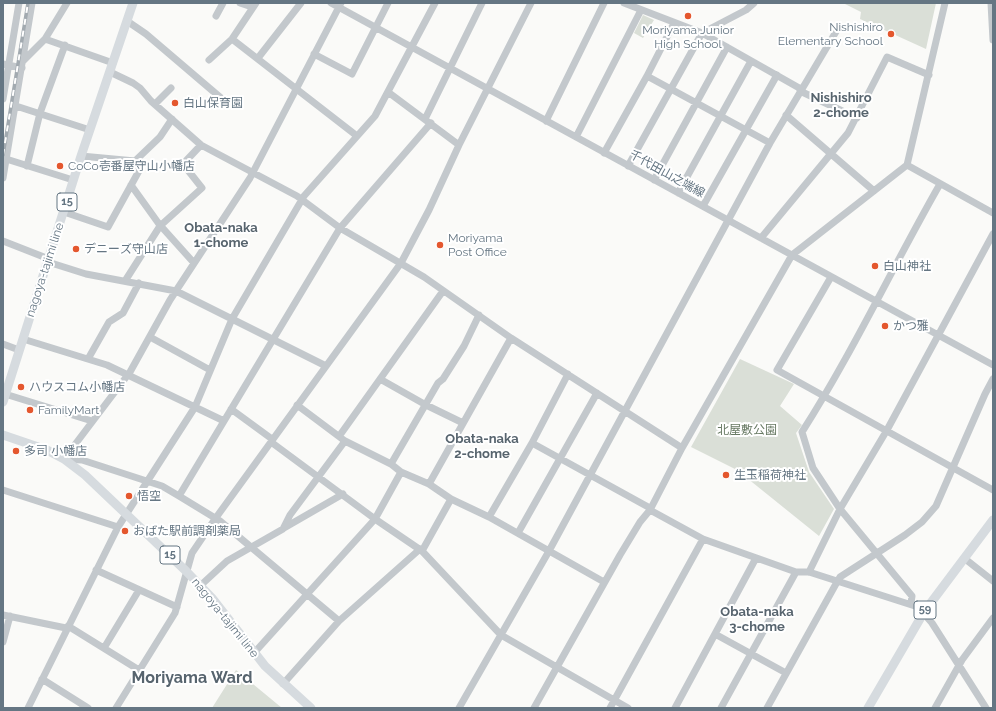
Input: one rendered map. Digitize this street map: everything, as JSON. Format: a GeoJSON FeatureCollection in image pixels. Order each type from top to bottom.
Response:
{"type":"FeatureCollection","features":[{"type":"Feature","properties":{"kind":"main road","name":"nagoya-tajimi line"},"geometry":{"type":"LineString","coordinates":[[4,398],[73,180],[133,3]]}},
{"type":"Feature","properties":{"kind":"main road","name":"nagoya-tajimi line"},"geometry":{"type":"LineString","coordinates":[[3,434],[47,450],[64,459],[85,475],[186,571],[212,598],[254,653],[283,684],[311,708]]}},
{"type":"Feature","properties":{"kind":"main road","name":"59"},"geometry":{"type":"LineString","coordinates":[[868,708],[924,612],[993,520]]}},
{"type":"Feature","properties":{"kind":"street"},"geometry":{"type":"LineString","coordinates":[[3,99],[6,65],[19,3]]}},
{"type":"Feature","properties":{"kind":"street"},"geometry":{"type":"LineString","coordinates":[[3,178],[5,158],[16,106],[32,3]]}},
{"type":"Feature","properties":{"kind":"street"},"geometry":{"type":"LineString","coordinates":[[6,65],[22,64],[45,39],[67,3]]}},
{"type":"Feature","properties":{"kind":"street"},"geometry":{"type":"LineString","coordinates":[[216,16],[223,3]]}},
{"type":"Feature","properties":{"kind":"street"},"geometry":{"type":"LineString","coordinates":[[209,60],[232,39],[254,5],[240,3]]}},
{"type":"Feature","properties":{"kind":"street"},"geometry":{"type":"LineString","coordinates":[[258,58],[301,3]]}},
{"type":"Feature","properties":{"kind":"street","name":"千代田山之端線"},"geometry":{"type":"LineString","coordinates":[[331,3],[340,5],[411,47],[993,365]]}},
{"type":"Feature","properties":{"kind":"street"},"geometry":{"type":"LineString","coordinates":[[314,54],[352,74],[388,3]]}},
{"type":"Feature","properties":{"kind":"street"},"geometry":{"type":"LineString","coordinates":[[28,708],[118,527],[195,407],[232,319],[302,200],[314,183],[375,116],[435,3]]}},
{"type":"Feature","properties":{"kind":"street"},"geometry":{"type":"LineString","coordinates":[[179,496],[340,228],[428,121],[450,68],[482,3]]}},
{"type":"Feature","properties":{"kind":"street"},"geometry":{"type":"LineString","coordinates":[[116,708],[177,608],[192,553],[215,518],[400,263],[430,210],[459,145],[530,3]]}},
{"type":"Feature","properties":{"kind":"street"},"geometry":{"type":"LineString","coordinates":[[546,121],[604,3]]}},
{"type":"Feature","properties":{"kind":"street"},"geometry":{"type":"LineString","coordinates":[[624,3],[702,33],[801,90],[857,118]]}},
{"type":"Feature","properties":{"kind":"street"},"geometry":{"type":"LineString","coordinates":[[628,166],[702,33],[746,10],[754,3]]}},
{"type":"Feature","properties":{"kind":"street"},"geometry":{"type":"LineString","coordinates":[[534,708],[604,582],[640,522],[650,509],[682,448],[792,255],[907,165],[945,3]]}},
{"type":"Feature","properties":{"kind":"street"},"geometry":{"type":"LineString","coordinates":[[991,3],[993,40]]}},
{"type":"Feature","properties":{"kind":"street"},"geometry":{"type":"LineString","coordinates":[[64,459],[128,374],[176,291],[253,172],[340,5]]}},
{"type":"Feature","properties":{"kind":"street"},"geometry":{"type":"LineString","coordinates":[[576,137],[641,10]]}},
{"type":"Feature","properties":{"kind":"street"},"geometry":{"type":"LineString","coordinates":[[127,21],[146,34],[221,98]]}},
{"type":"Feature","properties":{"kind":"street"},"geometry":{"type":"LineString","coordinates":[[604,152],[647,76],[674,23]]}},
{"type":"Feature","properties":{"kind":"street"},"geometry":{"type":"LineString","coordinates":[[459,708],[549,551],[590,473],[640,385],[644,373],[729,221],[770,143],[837,30]]}},
{"type":"Feature","properties":{"kind":"street"},"geometry":{"type":"LineString","coordinates":[[45,39],[65,45],[111,67],[133,83],[201,145],[302,200],[340,228],[400,263],[511,338],[682,448]]}},
{"type":"Feature","properties":{"kind":"street"},"geometry":{"type":"LineString","coordinates":[[232,39],[357,136]]}},
{"type":"Feature","properties":{"kind":"street"},"geometry":{"type":"LineString","coordinates":[[27,166],[40,113],[65,45]]}},
{"type":"Feature","properties":{"kind":"street"},"geometry":{"type":"LineString","coordinates":[[654,180],[727,47]]}},
{"type":"Feature","properties":{"kind":"street"},"geometry":{"type":"LineString","coordinates":[[761,238],[848,133],[887,57],[929,75]]}},
{"type":"Feature","properties":{"kind":"street"},"geometry":{"type":"LineString","coordinates":[[678,193],[722,116],[751,61]]}},
{"type":"Feature","properties":{"kind":"street"},"geometry":{"type":"LineString","coordinates":[[703,206],[777,75]]}},
{"type":"Feature","properties":{"kind":"street"},"geometry":{"type":"LineString","coordinates":[[647,76],[672,88],[770,143]]}},
{"type":"Feature","properties":{"kind":"street"},"geometry":{"type":"LineString","coordinates":[[155,104],[171,88]]}},
{"type":"Feature","properties":{"kind":"street"},"geometry":{"type":"LineString","coordinates":[[388,92],[459,145]]}},
{"type":"Feature","properties":{"kind":"street"},"geometry":{"type":"LineString","coordinates":[[16,106],[90,130]]}},
{"type":"Feature","properties":{"kind":"street"},"geometry":{"type":"LineString","coordinates":[[786,115],[874,191]]}},
{"type":"Feature","properties":{"kind":"street"},"geometry":{"type":"LineString","coordinates":[[134,161],[160,137],[172,119]]}},
{"type":"Feature","properties":{"kind":"street"},"geometry":{"type":"LineString","coordinates":[[125,281],[160,226],[202,188],[183,164],[201,145]]}},
{"type":"Feature","properties":{"kind":"street"},"geometry":{"type":"LineString","coordinates":[[64,212],[108,227],[140,169],[134,161],[81,156]]}},
{"type":"Feature","properties":{"kind":"street"},"geometry":{"type":"LineString","coordinates":[[5,158],[73,180]]}},
{"type":"Feature","properties":{"kind":"street"},"geometry":{"type":"LineString","coordinates":[[907,165],[993,212]]}},
{"type":"Feature","properties":{"kind":"street"},"geometry":{"type":"LineString","coordinates":[[911,603],[912,596],[840,509],[813,468],[802,432],[825,396],[940,184]]}},
{"type":"Feature","properties":{"kind":"street"},"geometry":{"type":"LineString","coordinates":[[131,185],[160,226],[194,262]]}},
{"type":"Feature","properties":{"kind":"street"},"geometry":{"type":"LineString","coordinates":[[809,572],[840,509],[887,430],[993,234]]}},
{"type":"Feature","properties":{"kind":"street"},"geometry":{"type":"LineString","coordinates":[[3,241],[86,274],[176,291],[326,366]]}},
{"type":"Feature","properties":{"kind":"street"},"geometry":{"type":"LineString","coordinates":[[831,277],[777,370],[993,490]]}},
{"type":"Feature","properties":{"kind":"street"},"geometry":{"type":"LineString","coordinates":[[88,359],[108,322],[123,313],[139,283]]}},
{"type":"Feature","properties":{"kind":"street"},"geometry":{"type":"LineString","coordinates":[[283,529],[290,515],[318,477],[380,379],[443,291]]}},
{"type":"Feature","properties":{"kind":"street"},"geometry":{"type":"LineString","coordinates":[[391,464],[438,383],[443,379],[464,346],[479,315]]}},
{"type":"Feature","properties":{"kind":"street"},"geometry":{"type":"LineString","coordinates":[[150,337],[210,370]]}},
{"type":"Feature","properties":{"kind":"street"},"geometry":{"type":"LineString","coordinates":[[429,484],[511,338]]}},
{"type":"Feature","properties":{"kind":"street"},"geometry":{"type":"LineString","coordinates":[[23,339],[88,359],[128,374],[158,391],[224,421]]}},
{"type":"Feature","properties":{"kind":"street"},"geometry":{"type":"LineString","coordinates":[[3,344],[19,350]]}},
{"type":"Feature","properties":{"kind":"street"},"geometry":{"type":"LineString","coordinates":[[489,516],[532,443],[568,374]]}},
{"type":"Feature","properties":{"kind":"street"},"geometry":{"type":"LineString","coordinates":[[380,379],[426,405],[463,423]]}},
{"type":"Feature","properties":{"kind":"street"},"geometry":{"type":"LineString","coordinates":[[767,708],[837,582],[905,535],[927,517],[936,506],[993,379]]}},
{"type":"Feature","properties":{"kind":"street"},"geometry":{"type":"LineString","coordinates":[[518,533],[597,393]]}},
{"type":"Feature","properties":{"kind":"street"},"geometry":{"type":"LineString","coordinates":[[4,398],[92,421]]}},
{"type":"Feature","properties":{"kind":"street"},"geometry":{"type":"LineString","coordinates":[[297,405],[343,438],[391,464],[401,472],[429,484],[451,499],[489,516],[604,582]]}},
{"type":"Feature","properties":{"kind":"street"},"geometry":{"type":"LineString","coordinates":[[231,409],[374,519],[421,550],[501,636],[628,708]]}},
{"type":"Feature","properties":{"kind":"street"},"geometry":{"type":"LineString","coordinates":[[532,443],[590,473],[703,539],[796,572],[809,572],[837,582],[911,603],[924,612],[986,708]]}},
{"type":"Feature","properties":{"kind":"street"},"geometry":{"type":"LineString","coordinates":[[64,459],[82,460],[148,481],[162,486],[179,496],[215,518],[339,621]]}},
{"type":"Feature","properties":{"kind":"street"},"geometry":{"type":"LineString","coordinates":[[254,653],[374,519],[401,472]]}},
{"type":"Feature","properties":{"kind":"street"},"geometry":{"type":"LineString","coordinates":[[3,490],[118,527]]}},
{"type":"Feature","properties":{"kind":"street"},"geometry":{"type":"LineString","coordinates":[[200,586],[227,562],[343,494]]}},
{"type":"Feature","properties":{"kind":"street"},"geometry":{"type":"LineString","coordinates":[[283,684],[339,621],[421,550],[451,499]]}},
{"type":"Feature","properties":{"kind":"street"},"geometry":{"type":"LineString","coordinates":[[610,708],[703,539]]}},
{"type":"Feature","properties":{"kind":"street"},"geometry":{"type":"LineString","coordinates":[[675,708],[756,558]]}},
{"type":"Feature","properties":{"kind":"street"},"geometry":{"type":"LineString","coordinates":[[964,558],[993,581]]}},
{"type":"Feature","properties":{"kind":"street"},"geometry":{"type":"LineString","coordinates":[[96,570],[177,608]]}},
{"type":"Feature","properties":{"kind":"street"},"geometry":{"type":"LineString","coordinates":[[721,708],[796,572]]}},
{"type":"Feature","properties":{"kind":"street"},"geometry":{"type":"LineString","coordinates":[[104,648],[139,590]]}},
{"type":"Feature","properties":{"kind":"street"},"geometry":{"type":"LineString","coordinates":[[3,642],[6,616],[67,627],[139,670]]}},
{"type":"Feature","properties":{"kind":"street"},"geometry":{"type":"LineString","coordinates":[[935,708],[958,666],[993,618]]}},
{"type":"Feature","properties":{"kind":"street"},"geometry":{"type":"LineString","coordinates":[[715,634],[786,673]]}},
{"type":"Feature","properties":{"kind":"street"},"geometry":{"type":"LineString","coordinates":[[42,680],[88,708]]}},
{"type":"Feature","properties":{"kind":"green space"},"geometry":{"type":"Polygon","coordinates":[[[843,3],[936,3],[926,49],[860,19],[861,12],[843,3]]]}},
{"type":"Feature","properties":{"kind":"green space"},"geometry":{"type":"Polygon","coordinates":[[[643,15],[654,20],[643,38],[634,33],[643,15]]]}},
{"type":"Feature","properties":{"kind":"green space","name":"北屋敷公園"},"geometry":{"type":"Polygon","coordinates":[[[740,359],[794,384],[780,406],[802,425],[796,433],[809,472],[834,509],[819,536],[737,470],[691,447],[740,359]]]}},
{"type":"Feature","properties":{"kind":"green space"},"geometry":{"type":"Polygon","coordinates":[[[236,670],[282,708],[212,708],[236,670]]]}},
{"type":"Feature","properties":{"kind":"railway"},"geometry":{"type":"LineString","coordinates":[[3,155],[28,3]]}},
{"type":"Feature","properties":{"kind":"place","name":"Moriyama Junior High School"},"geometry":{"type":"Point","coordinates":[688,16]}},
{"type":"Feature","properties":{"kind":"place","name":"Nishishiro Elementary School"},"geometry":{"type":"Point","coordinates":[891,34]}},
{"type":"Feature","properties":{"kind":"place","name":"白山保育園"},"geometry":{"type":"Point","coordinates":[175,103]}},
{"type":"Feature","properties":{"kind":"place","name":"CoCo壱番屋守山小幡店"},"geometry":{"type":"Point","coordinates":[60,166]}},
{"type":"Feature","properties":{"kind":"place","name":"Moriyama Post Office"},"geometry":{"type":"Point","coordinates":[440,245]}},
{"type":"Feature","properties":{"kind":"place","name":"デニーズ守山店"},"geometry":{"type":"Point","coordinates":[76,249]}},
{"type":"Feature","properties":{"kind":"place","name":"白山神社"},"geometry":{"type":"Point","coordinates":[875,266]}},
{"type":"Feature","properties":{"kind":"place","name":"かつ雅"},"geometry":{"type":"Point","coordinates":[885,326]}},
{"type":"Feature","properties":{"kind":"place","name":"ハウスコム小幡店"},"geometry":{"type":"Point","coordinates":[21,387]}},
{"type":"Feature","properties":{"kind":"place","name":"FamilyMart"},"geometry":{"type":"Point","coordinates":[30,410]}},
{"type":"Feature","properties":{"kind":"place","name":"多司 小幡店"},"geometry":{"type":"Point","coordinates":[16,451]}},
{"type":"Feature","properties":{"kind":"place","name":"生玉稲荷神社"},"geometry":{"type":"Point","coordinates":[726,475]}},
{"type":"Feature","properties":{"kind":"place","name":"悟空"},"geometry":{"type":"Point","coordinates":[129,496]}},
{"type":"Feature","properties":{"kind":"place","name":"おばた駅前調剤薬局"},"geometry":{"type":"Point","coordinates":[125,531]}},
{"type":"Feature","properties":{"kind":"district","name":"Nishishiro 2-chome"},"geometry":{"type":"Point","coordinates":[841,106]}},
{"type":"Feature","properties":{"kind":"district","name":"Obata-naka 1-chome"},"geometry":{"type":"Point","coordinates":[221,236]}},
{"type":"Feature","properties":{"kind":"district","name":"Obata-naka 2-chome"},"geometry":{"type":"Point","coordinates":[482,446]}},
{"type":"Feature","properties":{"kind":"district","name":"Obata-naka 3-chome"},"geometry":{"type":"Point","coordinates":[757,620]}},
{"type":"Feature","properties":{"kind":"district","name":"Moriyama Ward"},"geometry":{"type":"Point","coordinates":[192,678]}}]}
